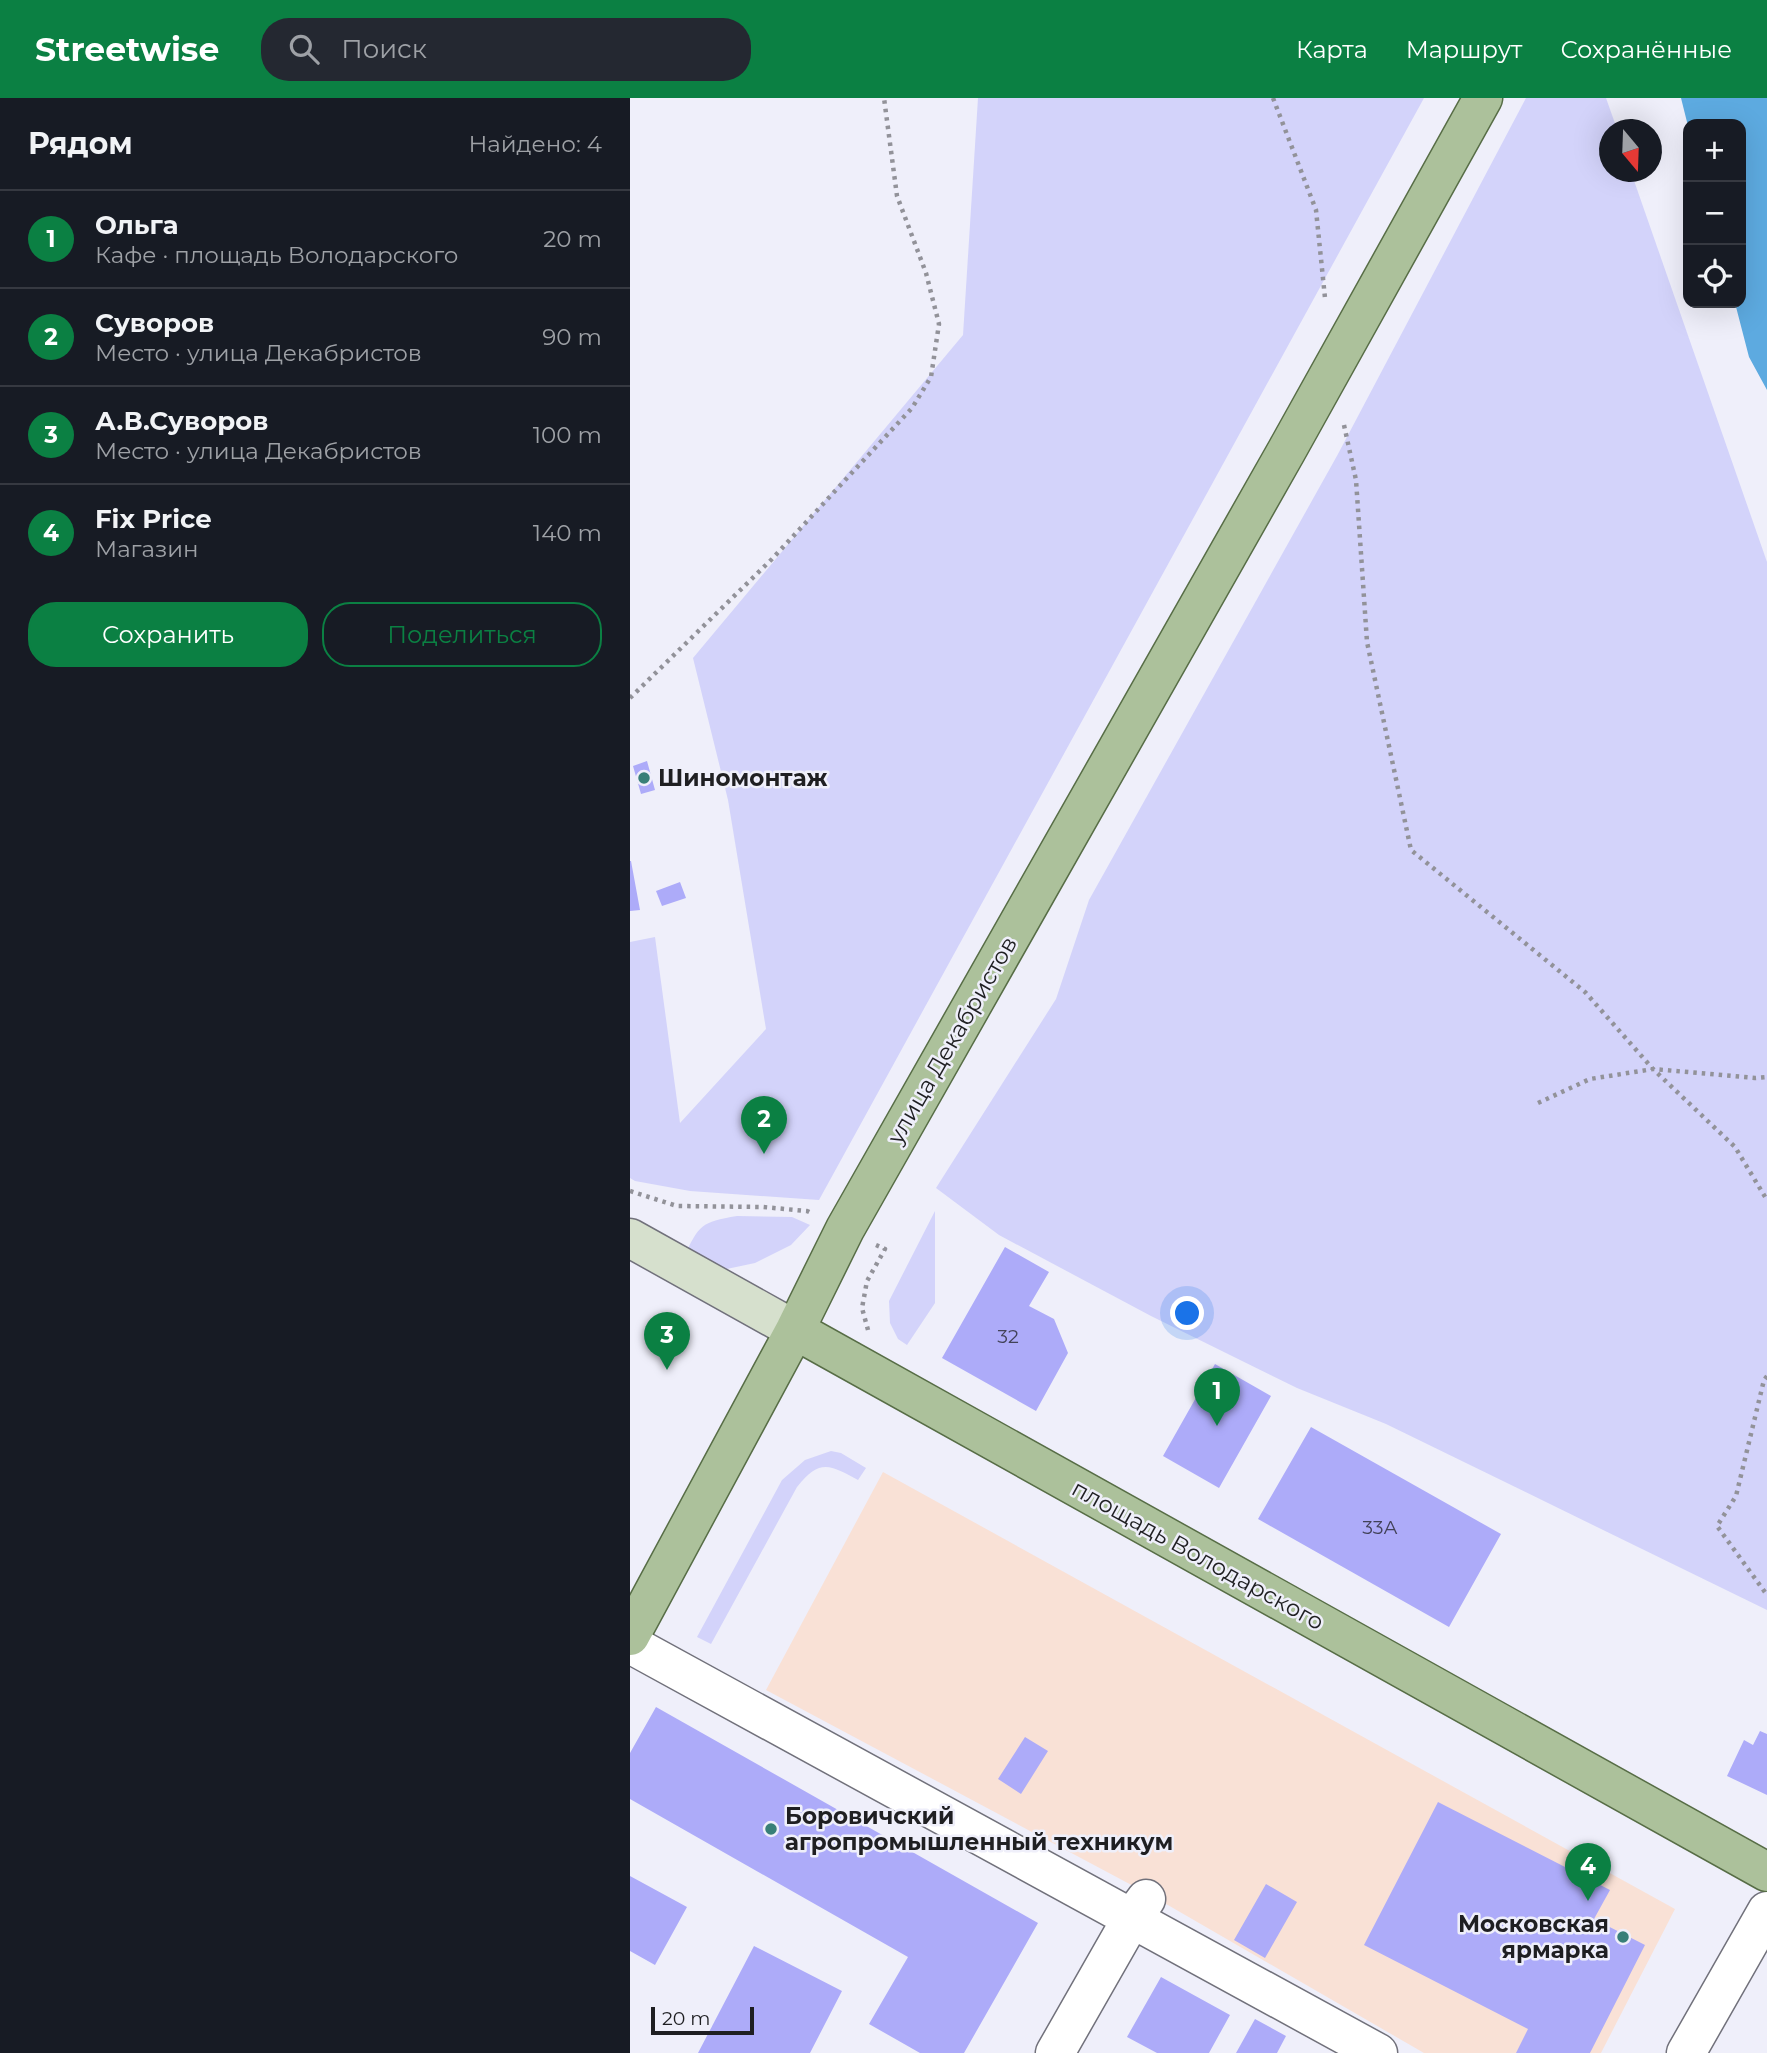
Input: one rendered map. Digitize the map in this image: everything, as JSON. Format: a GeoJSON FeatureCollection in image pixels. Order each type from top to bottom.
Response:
{"type":"FeatureCollection","features":[{"type":"Feature","properties":{"kind":"main road","name":"улица Декабристов"},"geometry":{"type":"LineString","coordinates":[[630,1636],[795,1330],[845,1229],[1287,450],[1483,98]]}},
{"type":"Feature","properties":{"kind":"main road","name":"площадь Володарского"},"geometry":{"type":"LineString","coordinates":[[630,1238],[1767,1872]]}},
{"type":"Feature","properties":{"kind":"street"},"geometry":{"type":"LineString","coordinates":[[630,1644],[1139,1908],[1378,2053]]}},
{"type":"Feature","properties":{"kind":"street"},"geometry":{"type":"LineString","coordinates":[[1055,2053],[1139,1908]]}},
{"type":"Feature","properties":{"kind":"street"},"geometry":{"type":"LineString","coordinates":[[1686,2053],[1767,1911]]}},
{"type":"Feature","properties":{"kind":"path"},"geometry":{"type":"LineString","coordinates":[[630,698],[772,559],[912,408],[931,377],[939,324],[926,273],[897,196],[884,98]]}},
{"type":"Feature","properties":{"kind":"path"},"geometry":{"type":"LineString","coordinates":[[1273,98],[1316,210],[1325,299]]}},
{"type":"Feature","properties":{"kind":"path"},"geometry":{"type":"LineString","coordinates":[[1344,424],[1356,480],[1367,642],[1411,850],[1585,992],[1653,1069],[1735,1147],[1767,1200]]}},
{"type":"Feature","properties":{"kind":"path"},"geometry":{"type":"LineString","coordinates":[[1538,1104],[1590,1079],[1653,1069],[1767,1077]]}},
{"type":"Feature","properties":{"kind":"path"},"geometry":{"type":"LineString","coordinates":[[630,1191],[677,1206],[763,1207],[807,1211],[885,1249],[867,1281],[862,1308],[869,1331]]}},
{"type":"Feature","properties":{"kind":"path"},"geometry":{"type":"LineString","coordinates":[[1767,1376],[1736,1496],[1717,1526],[1767,1595]]}},
{"type":"Feature","properties":{"kind":"shaded area"},"geometry":{"type":"Polygon","coordinates":[[[978,98],[1424,98],[819,1200],[690,1191],[635,1181],[630,1178],[630,942],[655,937],[680,1123],[766,1029],[728,800],[693,658],[963,335],[978,98]]]}},
{"type":"Feature","properties":{"kind":"shaded area"},"geometry":{"type":"Polygon","coordinates":[[[1526,98],[1606,98],[1613,119],[1599,119],[1599,182],[1634,182],[1767,562],[1767,1610],[1386,1424],[1297,1388],[1151,1316],[999,1235],[936,1188],[1056,999],[1089,900],[1338,454],[1526,98]]]}},
{"type":"Feature","properties":{"kind":"shaded area"},"geometry":{"type":"Polygon","coordinates":[[[935,1211],[935,1303],[907,1345],[898,1339],[890,1323],[889,1301],[935,1211]]]}},
{"type":"Feature","properties":{"kind":"shaded area"},"geometry":{"type":"Polygon","coordinates":[[[737,1216],[792,1217],[810,1225],[791,1245],[755,1263],[722,1270],[684,1257],[698,1232],[708,1223],[737,1216]]]}},
{"type":"Feature","properties":{"kind":"shaded area"},"geometry":{"type":"Polygon","coordinates":[[[831,1451],[841,1453],[866,1468],[858,1480],[826,1467],[819,1468],[805,1478],[797,1487],[711,1644],[697,1637],[782,1480],[805,1460],[831,1451]]]}},
{"type":"Feature","properties":{"kind":"shaded area"},"geometry":{"type":"Polygon","coordinates":[[[883,1472],[1675,1909],[1601,2053],[1424,2053],[1154,1897],[766,1690],[883,1472]]]}},
{"type":"Feature","properties":{"kind":"water"},"geometry":{"type":"Polygon","coordinates":[[[1681,98],[1767,98],[1767,390],[1749,357],[1736,308],[1746,308],[1746,119],[1686,119],[1681,98]]]}},
{"type":"Feature","properties":{"kind":"building","name":"Шиномонтаж"},"geometry":{"type":"Polygon","coordinates":[[[647,761],[655,790],[641,794],[633,766],[647,761]]]}},
{"type":"Feature","properties":{"kind":"building"},"geometry":{"type":"Polygon","coordinates":[[[631,861],[640,910],[630,911],[631,861]]]}},
{"type":"Feature","properties":{"kind":"building"},"geometry":{"type":"Polygon","coordinates":[[[680,882],[686,898],[662,906],[656,891],[680,882]]]}},
{"type":"Feature","properties":{"kind":"building"},"geometry":{"type":"Polygon","coordinates":[[[1005,1247],[1049,1272],[1029,1306],[1054,1319],[1068,1353],[1036,1411],[942,1358],[1005,1247]]]}},
{"type":"Feature","properties":{"kind":"building"},"geometry":{"type":"Polygon","coordinates":[[[1215,1364],[1271,1396],[1219,1488],[1163,1456],[1215,1364]]]}},
{"type":"Feature","properties":{"kind":"building"},"geometry":{"type":"Polygon","coordinates":[[[1311,1427],[1501,1534],[1449,1627],[1258,1519],[1311,1427]]]}},
{"type":"Feature","properties":{"kind":"building"},"geometry":{"type":"Polygon","coordinates":[[[656,1707],[1038,1923],[964,2053],[920,2053],[869,2024],[908,1957],[630,1799],[630,1753],[656,1707]]]}},
{"type":"Feature","properties":{"kind":"building"},"geometry":{"type":"Polygon","coordinates":[[[1760,1731],[1767,1734],[1767,1795],[1727,1776],[1744,1740],[1753,1745],[1760,1731]]]}},
{"type":"Feature","properties":{"kind":"building"},"geometry":{"type":"Polygon","coordinates":[[[1025,1737],[1048,1751],[1021,1794],[998,1779],[1025,1737]]]}},
{"type":"Feature","properties":{"kind":"building"},"geometry":{"type":"Polygon","coordinates":[[[1438,1802],[1610,1890],[1594,1919],[1645,1945],[1590,2053],[1516,2053],[1528,2029],[1364,1945],[1438,1802]]]}},
{"type":"Feature","properties":{"kind":"building"},"geometry":{"type":"Polygon","coordinates":[[[630,1876],[687,1907],[655,1965],[630,1951],[630,1876]]]}},
{"type":"Feature","properties":{"kind":"building"},"geometry":{"type":"Polygon","coordinates":[[[1266,1884],[1297,1902],[1265,1958],[1234,1940],[1266,1884]]]}},
{"type":"Feature","properties":{"kind":"building"},"geometry":{"type":"Polygon","coordinates":[[[754,1946],[842,1991],[810,2053],[698,2053],[754,1946]]]}},
{"type":"Feature","properties":{"kind":"building"},"geometry":{"type":"Polygon","coordinates":[[[1161,1977],[1230,2015],[1209,2053],[1157,2053],[1127,2037],[1161,1977]]]}},
{"type":"Feature","properties":{"kind":"building"},"geometry":{"type":"Polygon","coordinates":[[[1255,2019],[1286,2036],[1277,2053],[1236,2053],[1255,2019]]]}},
{"type":"Feature","properties":{"kind":"place","name":"Шиномонтаж"},"geometry":{"type":"Point","coordinates":[644,778]}},
{"type":"Feature","properties":{"kind":"place","name":"Суворов"},"geometry":{"type":"Point","coordinates":[764,1154]}},
{"type":"Feature","properties":{"kind":"place","name":"А.В.Суворов"},"geometry":{"type":"Point","coordinates":[667,1370]}},
{"type":"Feature","properties":{"kind":"place","name":"Ольга"},"geometry":{"type":"Point","coordinates":[1217,1426]}},
{"type":"Feature","properties":{"kind":"place","name":"Боровичский агропромышленный техникум"},"geometry":{"type":"Point","coordinates":[771,1829]}},
{"type":"Feature","properties":{"kind":"place","name":"Fix Price"},"geometry":{"type":"Point","coordinates":[1588,1901]}},
{"type":"Feature","properties":{"kind":"place","name":"Московская ярмарка"},"geometry":{"type":"Point","coordinates":[1623,1937]}}]}
